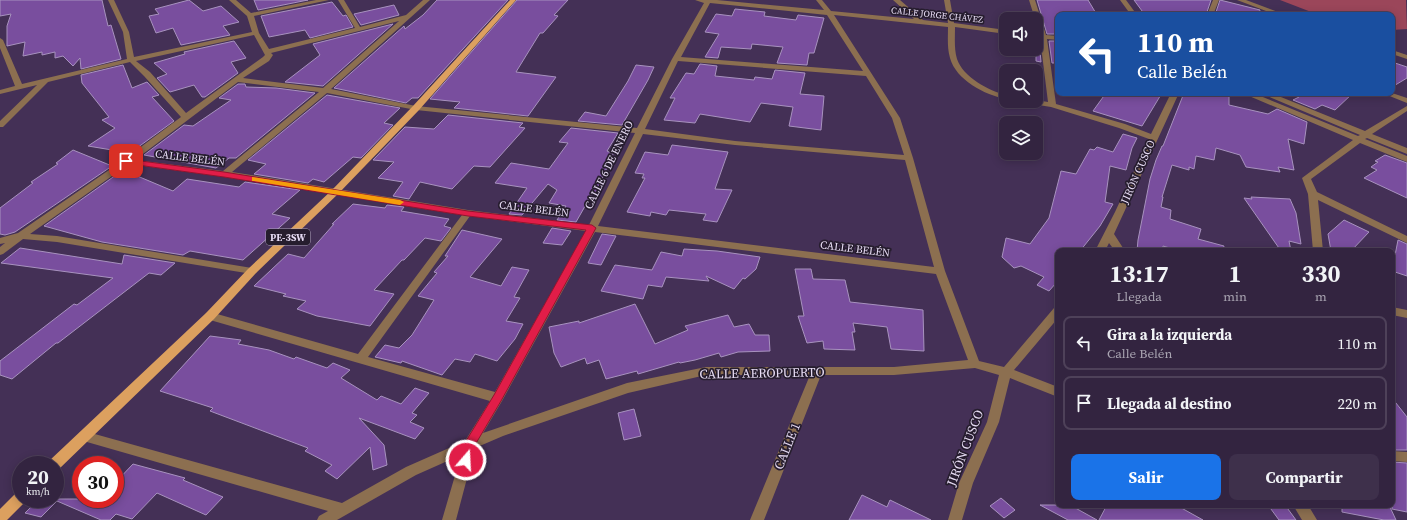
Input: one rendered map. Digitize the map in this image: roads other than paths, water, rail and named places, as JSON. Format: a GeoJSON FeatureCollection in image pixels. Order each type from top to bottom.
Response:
{"type":"FeatureCollection","features":[{"type":"Feature","properties":{"kind":"main road","name":"PE-3SW"},"geometry":{"type":"LineString","coordinates":[[63,456],[210,316],[252,271],[335,192],[416,108],[513,0]]}},
{"type":"Feature","properties":{"kind":"main road"},"geometry":{"type":"LineString","coordinates":[[0,518],[12,506]]}},
{"type":"Feature","properties":{"kind":"street"},"geometry":{"type":"LineString","coordinates":[[111,0],[126,32],[131,60],[147,74],[185,116]]}},
{"type":"Feature","properties":{"kind":"street"},"geometry":{"type":"LineString","coordinates":[[0,252],[20,236],[126,161],[185,116],[266,59],[269,55],[256,33],[250,15],[232,0]]}},
{"type":"Feature","properties":{"kind":"street"},"geometry":{"type":"LineString","coordinates":[[250,15],[326,0]]}},
{"type":"Feature","properties":{"kind":"street"},"geometry":{"type":"LineString","coordinates":[[341,0],[358,28]]}},
{"type":"Feature","properties":{"kind":"street"},"geometry":{"type":"LineString","coordinates":[[224,174],[325,90],[410,17],[427,0]]}},
{"type":"Feature","properties":{"kind":"street","name":"CALLE JORGE CHÁVEZ"},"geometry":{"type":"LineString","coordinates":[[698,0],[999,31]]}},
{"type":"Feature","properties":{"kind":"street","name":"CALLE 6 DE ENERO"},"geometry":{"type":"LineString","coordinates":[[449,520],[470,444],[498,398],[592,228],[639,131],[676,59],[709,0]]}},
{"type":"Feature","properties":{"kind":"street"},"geometry":{"type":"LineString","coordinates":[[819,0],[829,13],[896,118],[909,158],[940,271],[975,364]]}},
{"type":"Feature","properties":{"kind":"street"},"geometry":{"type":"LineString","coordinates":[[896,0],[921,22]]}},
{"type":"Feature","properties":{"kind":"street"},"geometry":{"type":"LineString","coordinates":[[947,0],[951,25],[952,56],[958,68],[967,77],[987,91],[999,95]]}},
{"type":"Feature","properties":{"kind":"street"},"geometry":{"type":"LineString","coordinates":[[1032,0],[1035,12]]}},
{"type":"Feature","properties":{"kind":"street"},"geometry":{"type":"LineString","coordinates":[[1123,0],[1132,12]]}},
{"type":"Feature","properties":{"kind":"street"},"geometry":{"type":"LineString","coordinates":[[1211,12],[1216,0]]}},
{"type":"Feature","properties":{"kind":"street"},"geometry":{"type":"LineString","coordinates":[[1240,0],[1274,12]]}},
{"type":"Feature","properties":{"kind":"street"},"geometry":{"type":"LineString","coordinates":[[267,52],[358,28],[410,17]]}},
{"type":"Feature","properties":{"kind":"street"},"geometry":{"type":"LineString","coordinates":[[0,92],[131,60],[256,33]]}},
{"type":"Feature","properties":{"kind":"street"},"geometry":{"type":"LineString","coordinates":[[1043,36],[1055,38]]}},
{"type":"Feature","properties":{"kind":"street"},"geometry":{"type":"LineString","coordinates":[[0,40],[20,88]]}},
{"type":"Feature","properties":{"kind":"street"},"geometry":{"type":"LineString","coordinates":[[1043,53],[1052,105]]}},
{"type":"Feature","properties":{"kind":"street"},"geometry":{"type":"LineString","coordinates":[[1395,53],[1407,57]]}},
{"type":"Feature","properties":{"kind":"street"},"geometry":{"type":"LineString","coordinates":[[676,59],[868,74]]}},
{"type":"Feature","properties":{"kind":"street"},"geometry":{"type":"LineString","coordinates":[[238,80],[325,90],[416,108],[639,131],[735,143],[909,158]]}},
{"type":"Feature","properties":{"kind":"street"},"geometry":{"type":"LineString","coordinates":[[0,125],[46,81]]}},
{"type":"Feature","properties":{"kind":"street","name":"JIRÓN CUSCO"},"geometry":{"type":"LineString","coordinates":[[1102,248],[1174,96]]}},
{"type":"Feature","properties":{"kind":"street"},"geometry":{"type":"LineString","coordinates":[[1254,96],[1362,137],[1407,151]]}},
{"type":"Feature","properties":{"kind":"street"},"geometry":{"type":"LineString","coordinates":[[1271,96],[1407,159]]}},
{"type":"Feature","properties":{"kind":"street"},"geometry":{"type":"LineString","coordinates":[[1394,96],[1407,101]]}},
{"type":"Feature","properties":{"kind":"street"},"geometry":{"type":"LineString","coordinates":[[1043,103],[1122,126],[1153,138]]}},
{"type":"Feature","properties":{"kind":"street"},"geometry":{"type":"LineString","coordinates":[[1318,248],[1313,194],[1306,178],[1362,137],[1407,108]]}},
{"type":"Feature","properties":{"kind":"street","name":"CALLE BELÉN"},"geometry":{"type":"LineString","coordinates":[[126,161],[224,174],[468,213],[940,271]]}},
{"type":"Feature","properties":{"kind":"street"},"geometry":{"type":"LineString","coordinates":[[1313,194],[1407,240]]}},
{"type":"Feature","properties":{"kind":"street"},"geometry":{"type":"LineString","coordinates":[[360,360],[468,213]]}},
{"type":"Feature","properties":{"kind":"street"},"geometry":{"type":"LineString","coordinates":[[1109,235],[1118,248]]}},
{"type":"Feature","properties":{"kind":"street"},"geometry":{"type":"LineString","coordinates":[[0,241],[20,236],[57,239],[252,271]]}},
{"type":"Feature","properties":{"kind":"street"},"geometry":{"type":"LineString","coordinates":[[1395,312],[1407,314]]}},
{"type":"Feature","properties":{"kind":"street","name":"JIRÓN CUSCO"},"geometry":{"type":"LineString","coordinates":[[955,520],[966,483],[993,422],[1006,372],[1055,315]]}},
{"type":"Feature","properties":{"kind":"street"},"geometry":{"type":"LineString","coordinates":[[210,316],[360,360],[498,398]]}},
{"type":"Feature","properties":{"kind":"street","name":"CALLE AEROPUERTO"},"geometry":{"type":"LineString","coordinates":[[324,520],[411,471],[499,432],[627,388],[706,371],[894,371],[975,364],[1006,372],[1055,391]]}},
{"type":"Feature","properties":{"kind":"street","name":"CALLE 1"},"geometry":{"type":"LineString","coordinates":[[757,520],[816,372]]}},
{"type":"Feature","properties":{"kind":"street"},"geometry":{"type":"LineString","coordinates":[[84,436],[343,509]]}},
{"type":"Feature","properties":{"kind":"street"},"geometry":{"type":"LineString","coordinates":[[1395,456],[1407,457]]}},
{"type":"Feature","properties":{"kind":"street"},"geometry":{"type":"LineString","coordinates":[[1302,508],[1310,520]]}}]}
